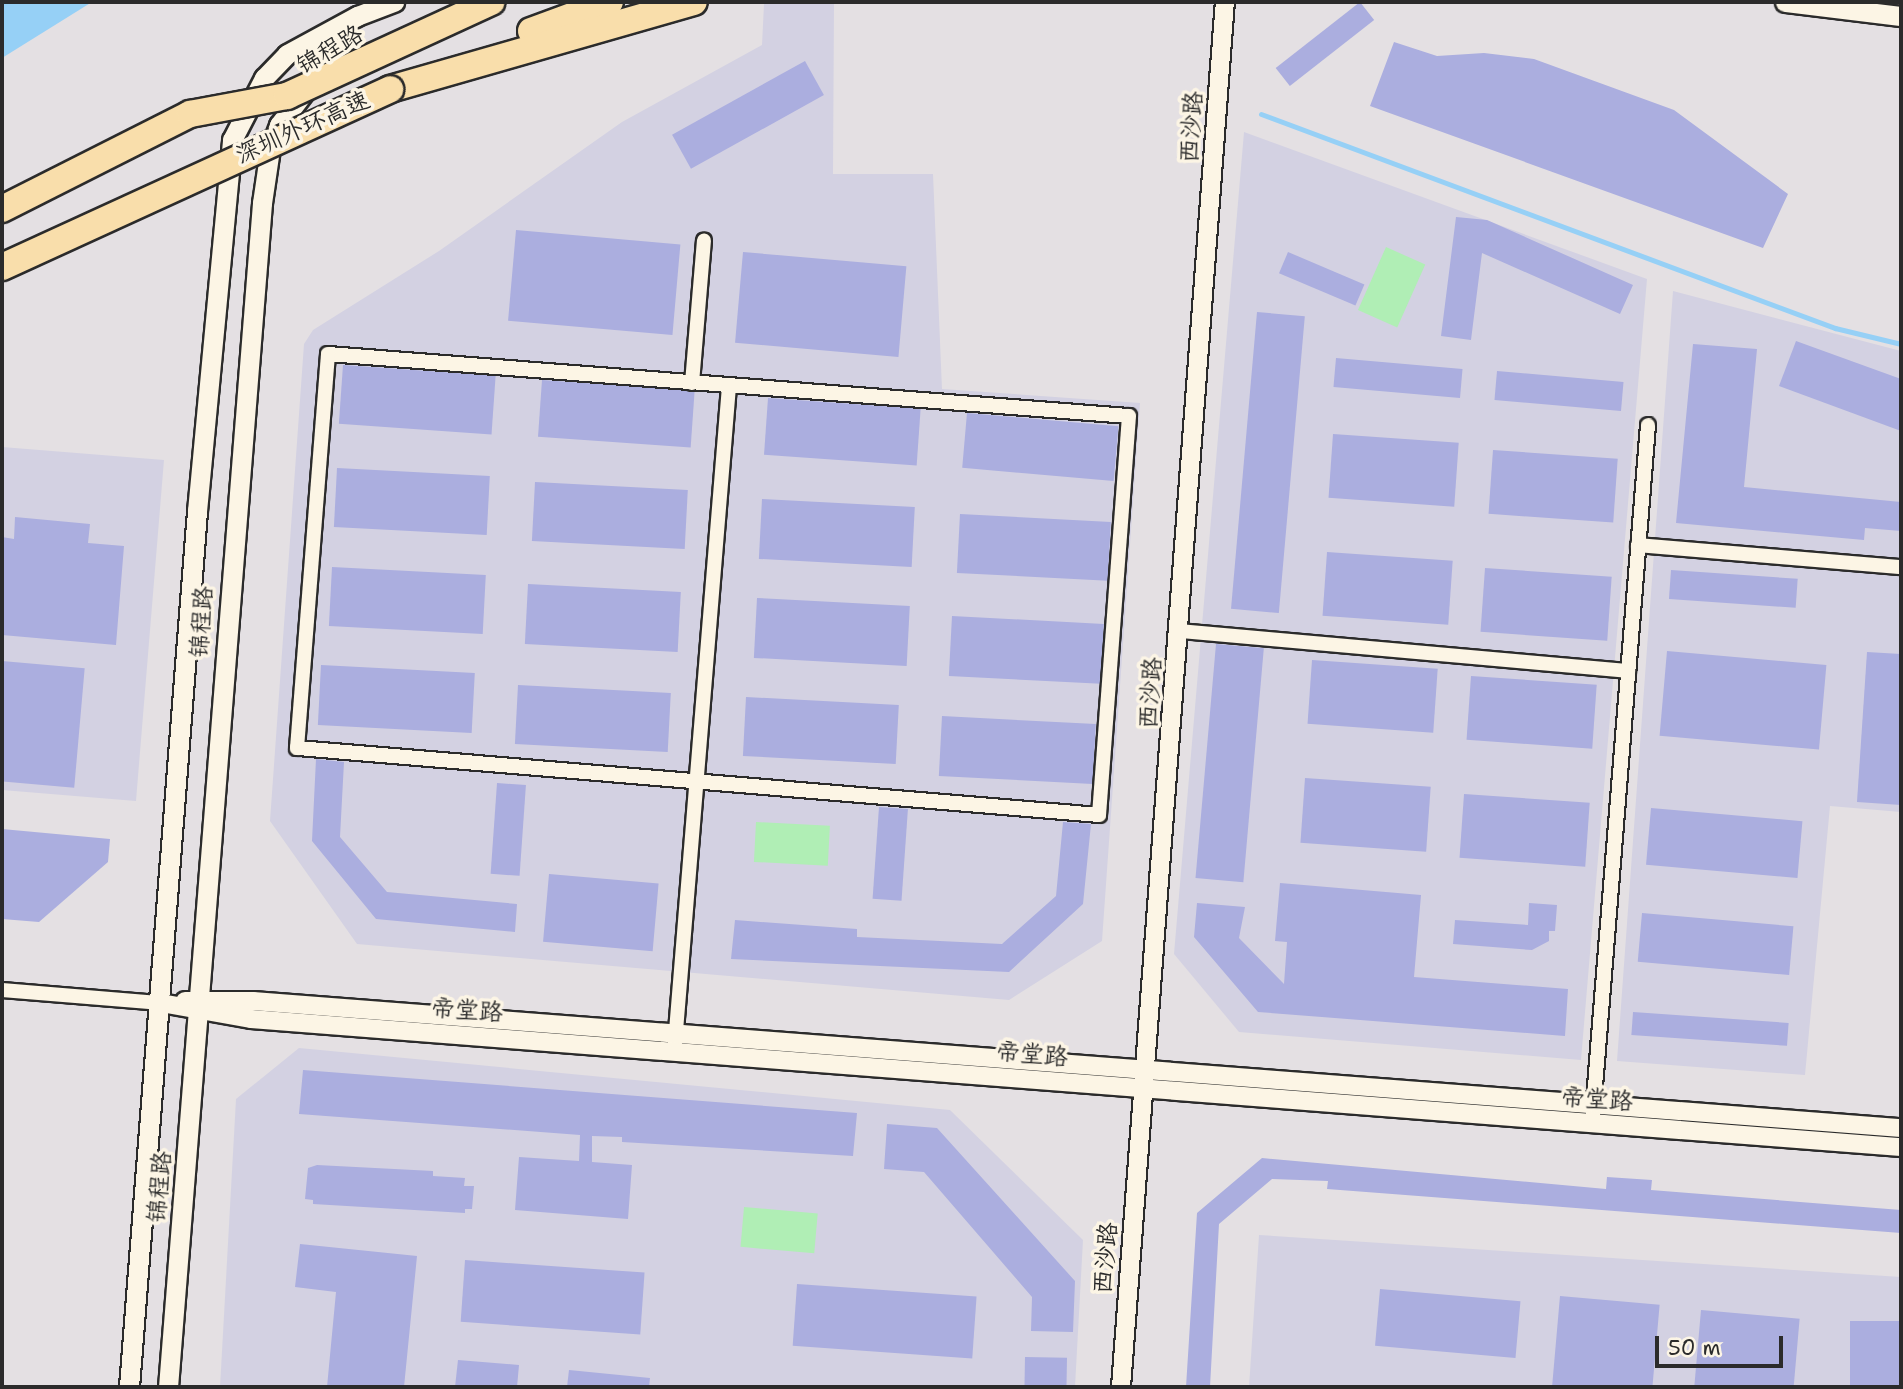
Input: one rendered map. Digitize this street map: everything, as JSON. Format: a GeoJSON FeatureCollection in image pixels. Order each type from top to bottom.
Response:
{"type":"FeatureCollection","features":[{"type":"Feature","properties":{"kind":"highway"},"geometry":{"type":"LineString","coordinates":[[376,56],[491,2]]}},
{"type":"Feature","properties":{"kind":"highway","name":"深圳外环高速"},"geometry":{"type":"LineString","coordinates":[[2,209],[190,114],[287,96],[507,2]]}},
{"type":"Feature","properties":{"kind":"highway","name":"深圳外环高速"},"geometry":{"type":"LineString","coordinates":[[2,267],[390,89],[610,2]]}},
{"type":"Feature","properties":{"kind":"highway"},"geometry":{"type":"LineString","coordinates":[[390,89],[694,2]]}},
{"type":"Feature","properties":{"kind":"main road","name":"锦程路"},"geometry":{"type":"LineString","coordinates":[[130,1387],[197,511],[232,140],[264,78],[287,54],[357,16],[394,2]]}},
{"type":"Feature","properties":{"kind":"main road","name":"锦程路"},"geometry":{"type":"LineString","coordinates":[[168,1387],[235,514],[270,149],[294,101],[334,70],[507,2]]}},
{"type":"Feature","properties":{"kind":"main road"},"geometry":{"type":"LineString","coordinates":[[1785,2],[1901,16]]}},
{"type":"Feature","properties":{"kind":"street","name":"西沙路"},"geometry":{"type":"LineString","coordinates":[[1121,1387],[1180,631],[1225,2]]}},
{"type":"Feature","properties":{"kind":"street"},"geometry":{"type":"LineString","coordinates":[[692,383],[704,241]]}},
{"type":"Feature","properties":{"kind":"street"},"geometry":{"type":"LineString","coordinates":[[328,354],[692,383],[1129,416],[1099,815],[297,748],[328,354]]}},
{"type":"Feature","properties":{"kind":"street"},"geometry":{"type":"LineString","coordinates":[[674,1051],[729,386]]}},
{"type":"Feature","properties":{"kind":"street"},"geometry":{"type":"LineString","coordinates":[[1592,1124],[1648,425]]}},
{"type":"Feature","properties":{"kind":"street"},"geometry":{"type":"LineString","coordinates":[[1638,545],[1901,567]]}},
{"type":"Feature","properties":{"kind":"street"},"geometry":{"type":"LineString","coordinates":[[1180,631],[1628,671]]}},
{"type":"Feature","properties":{"kind":"street","name":"帝堂路"},"geometry":{"type":"LineString","coordinates":[[2,990],[199,1006],[676,1033],[1901,1128]]}},
{"type":"Feature","properties":{"kind":"street","name":"帝堂路"},"geometry":{"type":"LineString","coordinates":[[199,1006],[251,1020],[1901,1147]]}},
{"type":"Feature","properties":{"kind":"shaded area"},"geometry":{"type":"Polygon","coordinates":[[[764,4],[834,4],[833,174],[933,174],[942,389],[1140,403],[1102,941],[1009,1000],[357,944],[270,821],[304,344],[313,330],[439,251],[622,122],[762,45],[764,4]]]}},
{"type":"Feature","properties":{"kind":"shaded area"},"geometry":{"type":"Polygon","coordinates":[[[1244,132],[1647,279],[1581,1060],[1239,1032],[1174,954],[1244,132]]]}},
{"type":"Feature","properties":{"kind":"shaded area"},"geometry":{"type":"Polygon","coordinates":[[[1673,291],[1901,351],[1901,812],[1830,806],[1805,1075],[1617,1061],[1673,291]]]}},
{"type":"Feature","properties":{"kind":"shaded area"},"geometry":{"type":"Polygon","coordinates":[[[2,447],[164,460],[136,801],[2,790],[2,447]]]}},
{"type":"Feature","properties":{"kind":"shaded area"},"geometry":{"type":"Polygon","coordinates":[[[299,1048],[950,1110],[1083,1240],[1075,1387],[220,1387],[236,1099],[299,1048]]]}},
{"type":"Feature","properties":{"kind":"shaded area"},"geometry":{"type":"Polygon","coordinates":[[[1259,1235],[1901,1277],[1901,1387],[1249,1387],[1259,1235]]]}},
{"type":"Feature","properties":{"kind":"green space"},"geometry":{"type":"Polygon","coordinates":[[[1386,247],[1425,264],[1397,328],[1358,310],[1386,247]]]}},
{"type":"Feature","properties":{"kind":"green space"},"geometry":{"type":"Polygon","coordinates":[[[756,822],[830,826],[828,866],[754,862],[756,822]]]}},
{"type":"Feature","properties":{"kind":"green space"},"geometry":{"type":"Polygon","coordinates":[[[744,1207],[818,1213],[814,1253],[741,1247],[744,1207]]]}},
{"type":"Feature","properties":{"kind":"water"},"geometry":{"type":"Polygon","coordinates":[[[2,2],[92,2],[2,58],[2,2]]]}},
{"type":"Feature","properties":{"kind":"building"},"geometry":{"type":"Polygon","coordinates":[[[1360,2],[1374,20],[1290,86],[1276,68],[1360,2]]]}},
{"type":"Feature","properties":{"kind":"building"},"geometry":{"type":"Polygon","coordinates":[[[1394,42],[1437,56],[1484,53],[1534,59],[1674,110],[1788,194],[1763,248],[1370,106],[1394,42]]]}},
{"type":"Feature","properties":{"kind":"building"},"geometry":{"type":"Polygon","coordinates":[[[805,61],[824,95],[691,169],[672,135],[805,61]]]}},
{"type":"Feature","properties":{"kind":"building"},"geometry":{"type":"Polygon","coordinates":[[[1456,217],[1487,220],[1633,285],[1620,314],[1482,253],[1471,340],[1441,336],[1456,217]]]}},
{"type":"Feature","properties":{"kind":"building"},"geometry":{"type":"Polygon","coordinates":[[[516,230],[680,244],[672,335],[508,321],[516,230]]]}},
{"type":"Feature","properties":{"kind":"building"},"geometry":{"type":"Polygon","coordinates":[[[743,252],[906,266],[898,357],[735,343],[743,252]]]}},
{"type":"Feature","properties":{"kind":"building"},"geometry":{"type":"Polygon","coordinates":[[[1288,252],[1364,284],[1355,306],[1279,273],[1288,252]]]}},
{"type":"Feature","properties":{"kind":"building"},"geometry":{"type":"Polygon","coordinates":[[[1257,312],[1305,316],[1279,613],[1231,609],[1257,312]]]}},
{"type":"Feature","properties":{"kind":"building"},"geometry":{"type":"Polygon","coordinates":[[[1796,341],[1901,379],[1901,431],[1779,386],[1796,341]]]}},
{"type":"Feature","properties":{"kind":"building"},"geometry":{"type":"Polygon","coordinates":[[[1693,344],[1757,349],[1744,487],[1901,502],[1901,531],[1865,528],[1864,540],[1676,523],[1693,344]]]}},
{"type":"Feature","properties":{"kind":"building"},"geometry":{"type":"Polygon","coordinates":[[[1336,358],[1463,369],[1460,398],[1333,387],[1336,358]]]}},
{"type":"Feature","properties":{"kind":"building"},"geometry":{"type":"Polygon","coordinates":[[[343,365],[496,376],[492,435],[339,424],[343,365]]]}},
{"type":"Feature","properties":{"kind":"building"},"geometry":{"type":"Polygon","coordinates":[[[1497,371],[1624,382],[1621,411],[1494,400],[1497,371]]]}},
{"type":"Feature","properties":{"kind":"building"},"geometry":{"type":"Polygon","coordinates":[[[542,380],[695,391],[691,448],[538,437],[542,380]]]}},
{"type":"Feature","properties":{"kind":"building"},"geometry":{"type":"Polygon","coordinates":[[[768,398],[921,409],[917,466],[764,455],[768,398]]]}},
{"type":"Feature","properties":{"kind":"building"},"geometry":{"type":"Polygon","coordinates":[[[967,413],[1118,426],[1114,481],[962,468],[967,413]]]}},
{"type":"Feature","properties":{"kind":"building"},"geometry":{"type":"Polygon","coordinates":[[[1333,434],[1459,443],[1454,507],[1329,498],[1333,434]]]}},
{"type":"Feature","properties":{"kind":"building"},"geometry":{"type":"Polygon","coordinates":[[[1493,450],[1618,459],[1613,523],[1489,514],[1493,450]]]}},
{"type":"Feature","properties":{"kind":"building"},"geometry":{"type":"Polygon","coordinates":[[[337,468],[490,476],[487,535],[334,527],[337,468]]]}},
{"type":"Feature","properties":{"kind":"building"},"geometry":{"type":"Polygon","coordinates":[[[535,482],[688,490],[685,549],[532,541],[535,482]]]}},
{"type":"Feature","properties":{"kind":"building"},"geometry":{"type":"Polygon","coordinates":[[[762,499],[915,507],[912,567],[759,559],[762,499]]]}},
{"type":"Feature","properties":{"kind":"building"},"geometry":{"type":"Polygon","coordinates":[[[960,514],[1111,522],[1108,581],[957,573],[960,514]]]}},
{"type":"Feature","properties":{"kind":"building"},"geometry":{"type":"Polygon","coordinates":[[[15,517],[90,524],[88,543],[124,546],[116,645],[2,635],[2,537],[14,539],[15,517]]]}},
{"type":"Feature","properties":{"kind":"building"},"geometry":{"type":"Polygon","coordinates":[[[1327,552],[1453,561],[1448,625],[1323,616],[1327,552]]]}},
{"type":"Feature","properties":{"kind":"building"},"geometry":{"type":"Polygon","coordinates":[[[332,567],[486,575],[483,634],[329,626],[332,567]]]}},
{"type":"Feature","properties":{"kind":"building"},"geometry":{"type":"Polygon","coordinates":[[[1485,568],[1612,577],[1607,641],[1481,632],[1485,568]]]}},
{"type":"Feature","properties":{"kind":"building"},"geometry":{"type":"Polygon","coordinates":[[[1671,570],[1798,579],[1796,608],[1669,599],[1671,570]]]}},
{"type":"Feature","properties":{"kind":"building"},"geometry":{"type":"Polygon","coordinates":[[[528,584],[681,592],[678,652],[525,644],[528,584]]]}},
{"type":"Feature","properties":{"kind":"building"},"geometry":{"type":"Polygon","coordinates":[[[757,598],[910,606],[907,666],[754,658],[757,598]]]}},
{"type":"Feature","properties":{"kind":"building"},"geometry":{"type":"Polygon","coordinates":[[[952,616],[1104,624],[1101,684],[949,676],[952,616]]]}},
{"type":"Feature","properties":{"kind":"building"},"geometry":{"type":"Polygon","coordinates":[[[1216,644],[1264,648],[1243,882],[1196,878],[1216,644]]]}},
{"type":"Feature","properties":{"kind":"building"},"geometry":{"type":"Polygon","coordinates":[[[1667,651],[1826,665],[1819,750],[1660,736],[1667,651]]]}},
{"type":"Feature","properties":{"kind":"building"},"geometry":{"type":"Polygon","coordinates":[[[1867,652],[1901,654],[1901,805],[1857,802],[1867,652]]]}},
{"type":"Feature","properties":{"kind":"building"},"geometry":{"type":"Polygon","coordinates":[[[1312,660],[1438,669],[1433,733],[1308,724],[1312,660]]]}},
{"type":"Feature","properties":{"kind":"building"},"geometry":{"type":"Polygon","coordinates":[[[2,661],[85,668],[74,788],[2,781],[2,661]]]}},
{"type":"Feature","properties":{"kind":"building"},"geometry":{"type":"Polygon","coordinates":[[[321,665],[475,673],[472,733],[318,725],[321,665]]]}},
{"type":"Feature","properties":{"kind":"building"},"geometry":{"type":"Polygon","coordinates":[[[1471,676],[1597,685],[1592,749],[1467,740],[1471,676]]]}},
{"type":"Feature","properties":{"kind":"building"},"geometry":{"type":"Polygon","coordinates":[[[518,685],[671,693],[668,752],[515,744],[518,685]]]}},
{"type":"Feature","properties":{"kind":"building"},"geometry":{"type":"Polygon","coordinates":[[[746,697],[899,705],[896,764],[743,756],[746,697]]]}},
{"type":"Feature","properties":{"kind":"building"},"geometry":{"type":"Polygon","coordinates":[[[942,716],[1096,724],[1093,784],[939,776],[942,716]]]}},
{"type":"Feature","properties":{"kind":"building"},"geometry":{"type":"Polygon","coordinates":[[[316,759],[344,762],[340,837],[387,892],[517,904],[515,932],[376,919],[312,841],[316,759]]]}},
{"type":"Feature","properties":{"kind":"building"},"geometry":{"type":"Polygon","coordinates":[[[1305,778],[1431,787],[1426,852],[1300,843],[1305,778]]]}},
{"type":"Feature","properties":{"kind":"building"},"geometry":{"type":"Polygon","coordinates":[[[497,783],[526,785],[520,876],[491,874],[497,783]]]}},
{"type":"Feature","properties":{"kind":"building"},"geometry":{"type":"Polygon","coordinates":[[[1464,794],[1590,803],[1585,867],[1460,858],[1464,794]]]}},
{"type":"Feature","properties":{"kind":"building"},"geometry":{"type":"Polygon","coordinates":[[[879,807],[908,809],[902,901],[873,899],[879,807]]]}},
{"type":"Feature","properties":{"kind":"building"},"geometry":{"type":"Polygon","coordinates":[[[1651,808],[1802,821],[1797,878],[1646,865],[1651,808]]]}},
{"type":"Feature","properties":{"kind":"building"},"geometry":{"type":"Polygon","coordinates":[[[1063,822],[1091,824],[1083,904],[1009,972],[731,959],[735,920],[857,929],[857,937],[1002,944],[1056,896],[1063,822]]]}},
{"type":"Feature","properties":{"kind":"building"},"geometry":{"type":"Polygon","coordinates":[[[2,829],[110,839],[108,862],[39,922],[2,919],[2,829]]]}},
{"type":"Feature","properties":{"kind":"building"},"geometry":{"type":"Polygon","coordinates":[[[549,874],[659,884],[653,951],[543,942],[549,874]]]}},
{"type":"Feature","properties":{"kind":"building"},"geometry":{"type":"Polygon","coordinates":[[[1280,883],[1421,895],[1414,977],[1568,989],[1565,1036],[1258,1012],[1194,937],[1197,903],[1245,907],[1239,938],[1284,984],[1287,942],[1275,941],[1280,883]]]}},
{"type":"Feature","properties":{"kind":"building"},"geometry":{"type":"Polygon","coordinates":[[[1529,903],[1557,905],[1555,931],[1549,931],[1549,941],[1532,950],[1453,944],[1455,920],[1528,925],[1529,903]]]}},
{"type":"Feature","properties":{"kind":"building"},"geometry":{"type":"Polygon","coordinates":[[[1642,913],[1793,926],[1789,975],[1638,962],[1642,913]]]}},
{"type":"Feature","properties":{"kind":"building"},"geometry":{"type":"Polygon","coordinates":[[[1633,1012],[1789,1023],[1787,1046],[1631,1035],[1633,1012]]]}},
{"type":"Feature","properties":{"kind":"building"},"geometry":{"type":"Polygon","coordinates":[[[303,1070],[857,1113],[853,1156],[622,1142],[622,1137],[592,1136],[592,1162],[632,1165],[628,1219],[515,1210],[519,1157],[579,1161],[580,1135],[299,1114],[303,1070]]]}},
{"type":"Feature","properties":{"kind":"building"},"geometry":{"type":"Polygon","coordinates":[[[887,1124],[937,1128],[1075,1281],[1073,1332],[1031,1331],[1032,1297],[924,1172],[884,1169],[887,1124]]]}},
{"type":"Feature","properties":{"kind":"building"},"geometry":{"type":"Polygon","coordinates":[[[1262,1158],[1606,1189],[1607,1177],[1652,1180],[1651,1190],[1901,1210],[1901,1233],[1327,1189],[1328,1181],[1272,1179],[1219,1224],[1210,1387],[1186,1387],[1197,1213],[1262,1158]]]}},
{"type":"Feature","properties":{"kind":"building"},"geometry":{"type":"Polygon","coordinates":[[[317,1165],[433,1171],[433,1176],[465,1178],[464,1186],[474,1186],[472,1209],[465,1209],[465,1213],[313,1204],[313,1200],[305,1199],[308,1168],[317,1165]]]}},
{"type":"Feature","properties":{"kind":"building"},"geometry":{"type":"Polygon","coordinates":[[[300,1244],[417,1256],[404,1387],[327,1387],[336,1292],[295,1287],[300,1244]]]}},
{"type":"Feature","properties":{"kind":"building"},"geometry":{"type":"Polygon","coordinates":[[[465,1260],[645,1273],[640,1334],[461,1322],[465,1260]]]}},
{"type":"Feature","properties":{"kind":"building"},"geometry":{"type":"Polygon","coordinates":[[[797,1284],[977,1297],[972,1358],[793,1346],[797,1284]]]}},
{"type":"Feature","properties":{"kind":"building"},"geometry":{"type":"Polygon","coordinates":[[[1380,1289],[1520,1301],[1515,1358],[1375,1346],[1380,1289]]]}},
{"type":"Feature","properties":{"kind":"building"},"geometry":{"type":"Polygon","coordinates":[[[1560,1296],[1660,1305],[1652,1387],[1552,1387],[1560,1296]]]}},
{"type":"Feature","properties":{"kind":"building"},"geometry":{"type":"Polygon","coordinates":[[[1701,1310],[1800,1319],[1794,1387],[1694,1387],[1701,1310]]]}},
{"type":"Feature","properties":{"kind":"building"},"geometry":{"type":"Polygon","coordinates":[[[1850,1321],[1901,1321],[1901,1387],[1850,1387],[1850,1321]]]}},
{"type":"Feature","properties":{"kind":"building"},"geometry":{"type":"Polygon","coordinates":[[[1025,1357],[1067,1358],[1066,1387],[1024,1387],[1025,1357]]]}},
{"type":"Feature","properties":{"kind":"building"},"geometry":{"type":"Polygon","coordinates":[[[458,1360],[519,1365],[517,1387],[455,1387],[458,1360]]]}},
{"type":"Feature","properties":{"kind":"building"},"geometry":{"type":"Polygon","coordinates":[[[569,1370],[650,1378],[649,1387],[567,1387],[569,1370]]]}},
{"type":"Feature","properties":{"kind":"waterway"},"geometry":{"type":"LineString","coordinates":[[1261,114],[1835,328],[1901,344]]}}]}
